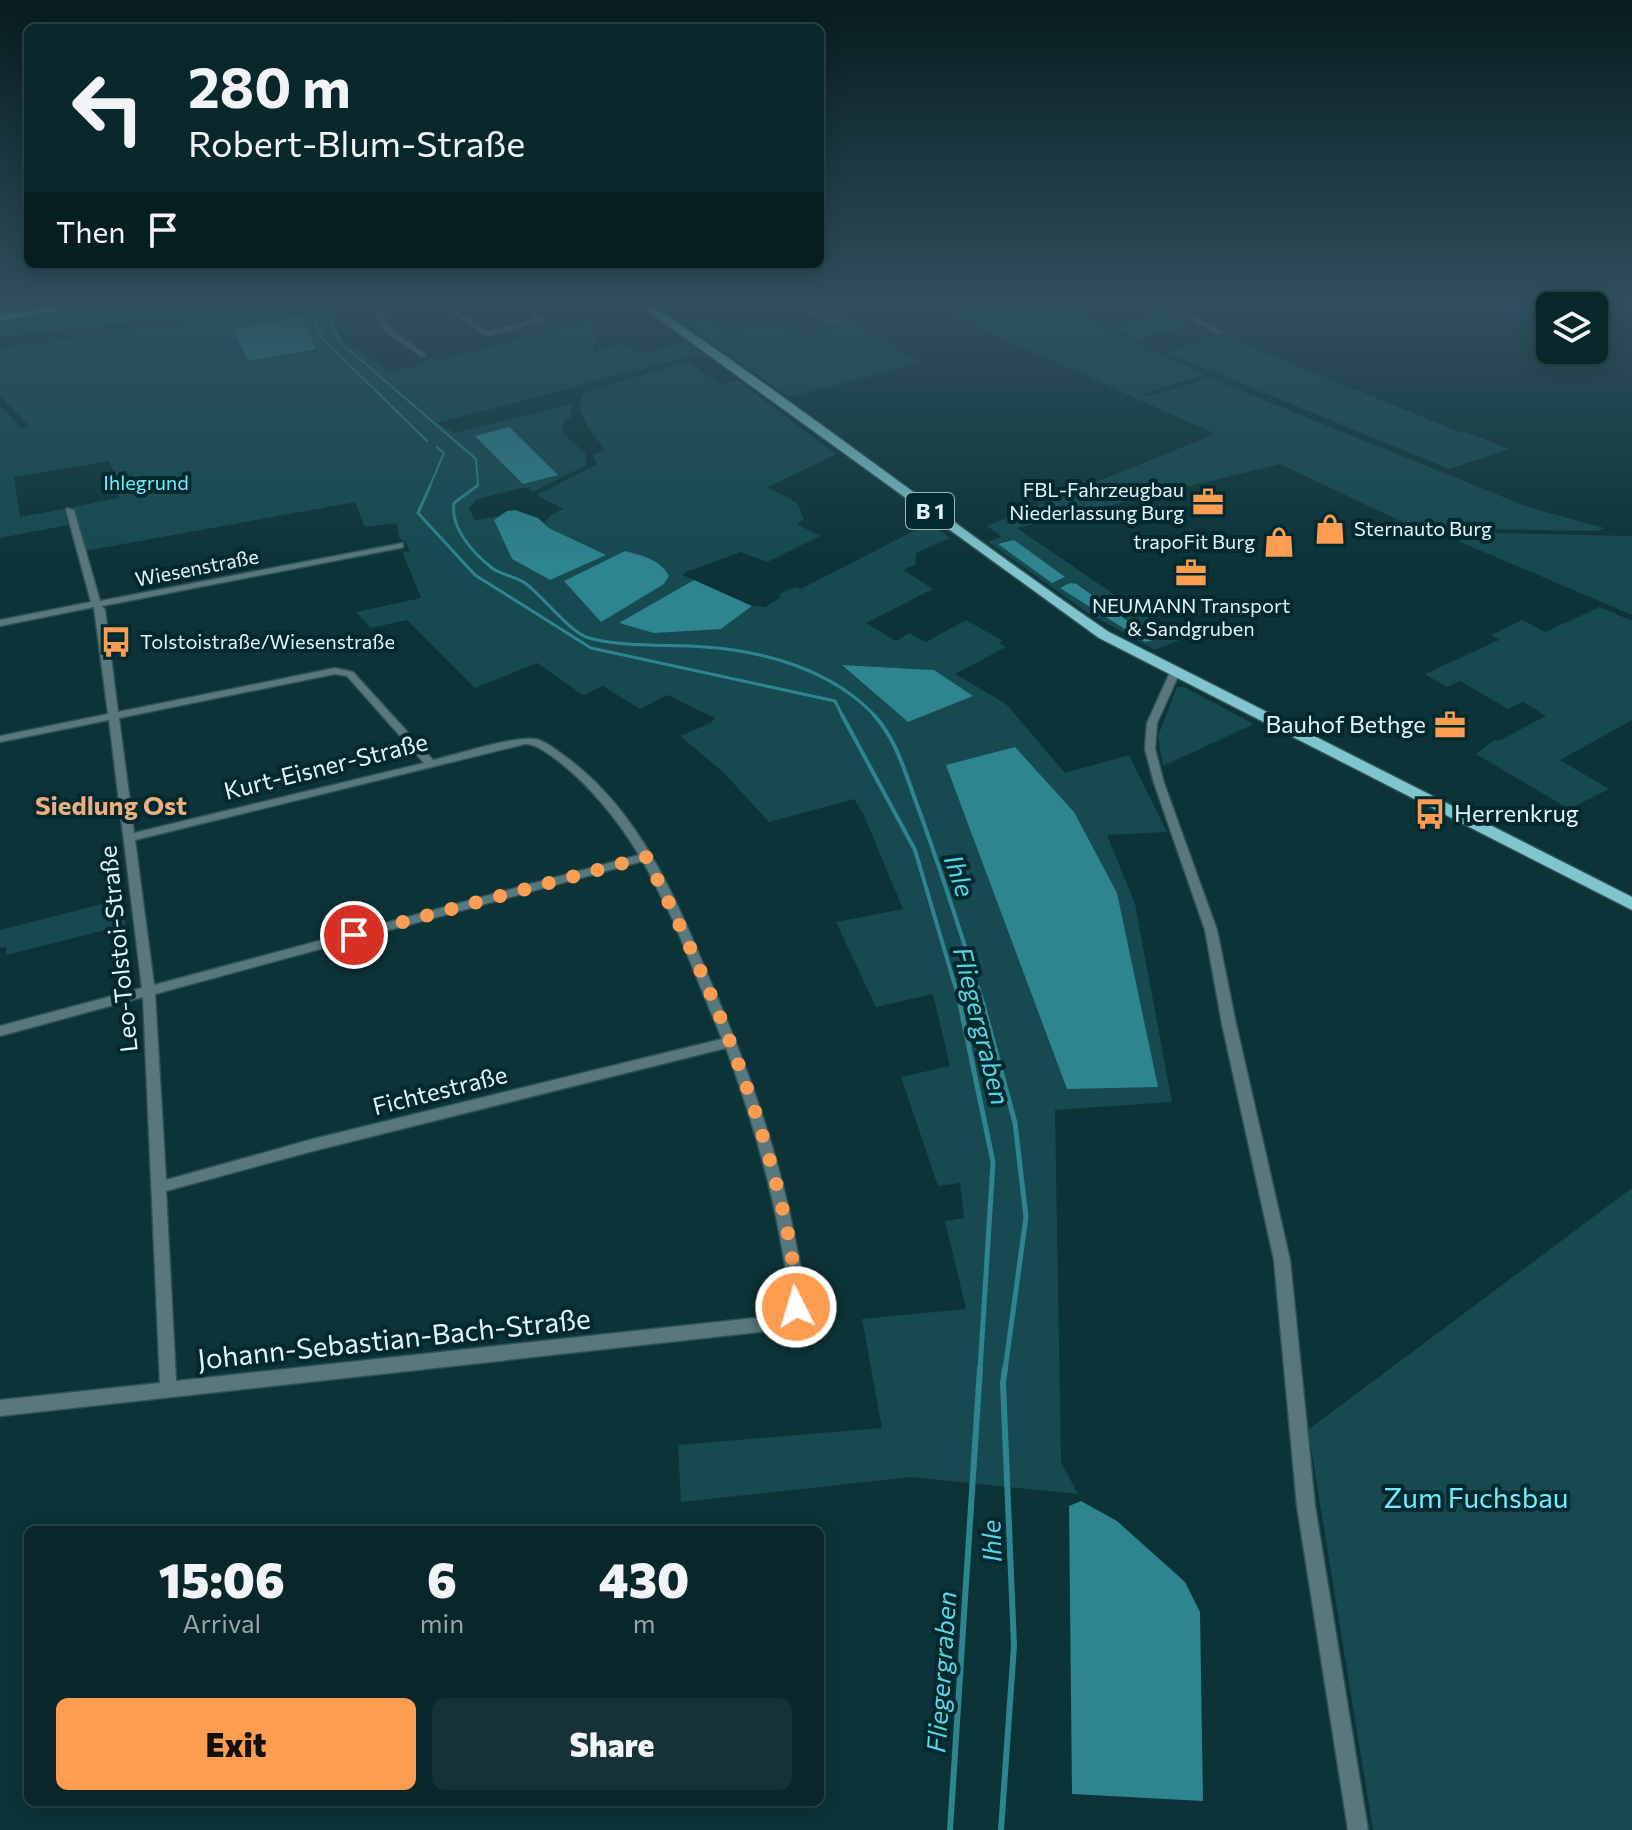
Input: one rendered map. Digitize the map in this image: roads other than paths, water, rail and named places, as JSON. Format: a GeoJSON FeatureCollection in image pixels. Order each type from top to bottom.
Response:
{"type":"FeatureCollection","features":[{"type":"Feature","properties":{"kind":"main road","name":"B 1"},"geometry":{"type":"LineString","coordinates":[[768,391],[1104,635],[1632,904]]}},
{"type":"Feature","properties":{"kind":"street","name":"Leo-Tolstoi-Straße"},"geometry":{"type":"LineString","coordinates":[[70,510],[98,605],[149,990],[161,1187],[168,1389]]}},
{"type":"Feature","properties":{"kind":"street","name":"Wiesenstraße"},"geometry":{"type":"LineString","coordinates":[[0,623],[400,545]]}},
{"type":"Feature","properties":{"kind":"street"},"geometry":{"type":"LineString","coordinates":[[0,739],[318,673],[341,671],[355,680],[431,764]]}},
{"type":"Feature","properties":{"kind":"street"},"geometry":{"type":"LineString","coordinates":[[1175,672],[1152,723],[1150,749],[1211,930],[1282,1260],[1306,1506],[1358,1830]]}},
{"type":"Feature","properties":{"kind":"street","name":"Kurt-Eisner-Straße"},"geometry":{"type":"LineString","coordinates":[[129,838],[533,741],[597,788],[646,857]]}},
{"type":"Feature","properties":{"kind":"street"},"geometry":{"type":"LineString","coordinates":[[0,1031],[646,857],[690,946],[731,1042]]}},
{"type":"Feature","properties":{"kind":"street","name":"Fichtestraße"},"geometry":{"type":"LineString","coordinates":[[161,1187],[342,1138],[731,1042]]}},
{"type":"Feature","properties":{"kind":"street","name":"Johann-Sebastian-Bach-Straße"},"geometry":{"type":"LineString","coordinates":[[0,1408],[769,1324],[792,1318],[796,1297],[779,1194],[731,1042]]}},
{"type":"Feature","properties":{"kind":"waterway","name":"Fliegergraben"},"geometry":{"type":"LineString","coordinates":[[376,391],[427,441]]}},
{"type":"Feature","properties":{"kind":"waterway","name":"Ihle"},"geometry":{"type":"LineString","coordinates":[[397,391],[476,459],[478,485],[474,488]]}},
{"type":"Feature","properties":{"kind":"waterway","name":"Fliegergraben"},"geometry":{"type":"LineString","coordinates":[[429,488],[444,453],[437,447]]}},
{"type":"Feature","properties":{"kind":"waterway","name":"Fliegergraben"},"geometry":{"type":"LineString","coordinates":[[430,486],[418,513],[475,575],[591,648],[835,701],[842,715]]}},
{"type":"Feature","properties":{"kind":"waterway","name":"Ihle"},"geometry":{"type":"LineString","coordinates":[[477,486],[454,503],[456,522],[464,539],[492,568],[525,583],[582,635],[618,643],[728,649],[775,659],[798,666],[840,687],[875,716]]}},
{"type":"Feature","properties":{"kind":"waterway","name":"Fliegergraben"},"geometry":{"type":"LineString","coordinates":[[842,715],[915,850],[961,1006]]}},
{"type":"Feature","properties":{"kind":"waterway","name":"Ihle"},"geometry":{"type":"LineString","coordinates":[[875,716],[888,734],[904,768],[984,1006]]}},
{"type":"Feature","properties":{"kind":"waterway","name":"Fliegergraben"},"geometry":{"type":"LineString","coordinates":[[960,1004],[993,1162],[980,1370]]}},
{"type":"Feature","properties":{"kind":"waterway","name":"Ihle"},"geometry":{"type":"LineString","coordinates":[[983,1004],[1015,1123],[1026,1217],[1005,1370]]}},
{"type":"Feature","properties":{"kind":"waterway","name":"Fliegergraben"},"geometry":{"type":"LineString","coordinates":[[950,1830],[980,1368]]}},
{"type":"Feature","properties":{"kind":"waterway","name":"Ihle"},"geometry":{"type":"LineString","coordinates":[[1001,1830],[1014,1646],[1003,1383],[1005,1368]]}},
{"type":"Feature","properties":{"kind":"place","name":"FBL-Fahrzeugbau Niederlassung Burg"},"geometry":{"type":"Point","coordinates":[1208,502]}},
{"type":"Feature","properties":{"kind":"place","name":"Sternauto Burg"},"geometry":{"type":"Point","coordinates":[1330,529]}},
{"type":"Feature","properties":{"kind":"place","name":"trapoFit Burg"},"geometry":{"type":"Point","coordinates":[1279,542]}},
{"type":"Feature","properties":{"kind":"place","name":"NEUMANN Transport & Sandgruben"},"geometry":{"type":"Point","coordinates":[1191,573]}},
{"type":"Feature","properties":{"kind":"place","name":"Tolstoistraße/Wiesenstraße"},"geometry":{"type":"Point","coordinates":[116,642]}},
{"type":"Feature","properties":{"kind":"place","name":"Bauhof Bethge"},"geometry":{"type":"Point","coordinates":[1450,725]}},
{"type":"Feature","properties":{"kind":"place","name":"Herrenkrug"},"geometry":{"type":"Point","coordinates":[1430,814]}},
{"type":"Feature","properties":{"kind":"district","name":"Siedlung Ost"},"geometry":{"type":"Point","coordinates":[111,806]}},
{"type":"Feature","properties":{"kind":"park label","name":"Ihlegrund"},"geometry":{"type":"Point","coordinates":[146,483]}},
{"type":"Feature","properties":{"kind":"park label","name":"Zum Fuchsbau"},"geometry":{"type":"Point","coordinates":[1476,1498]}}]}
